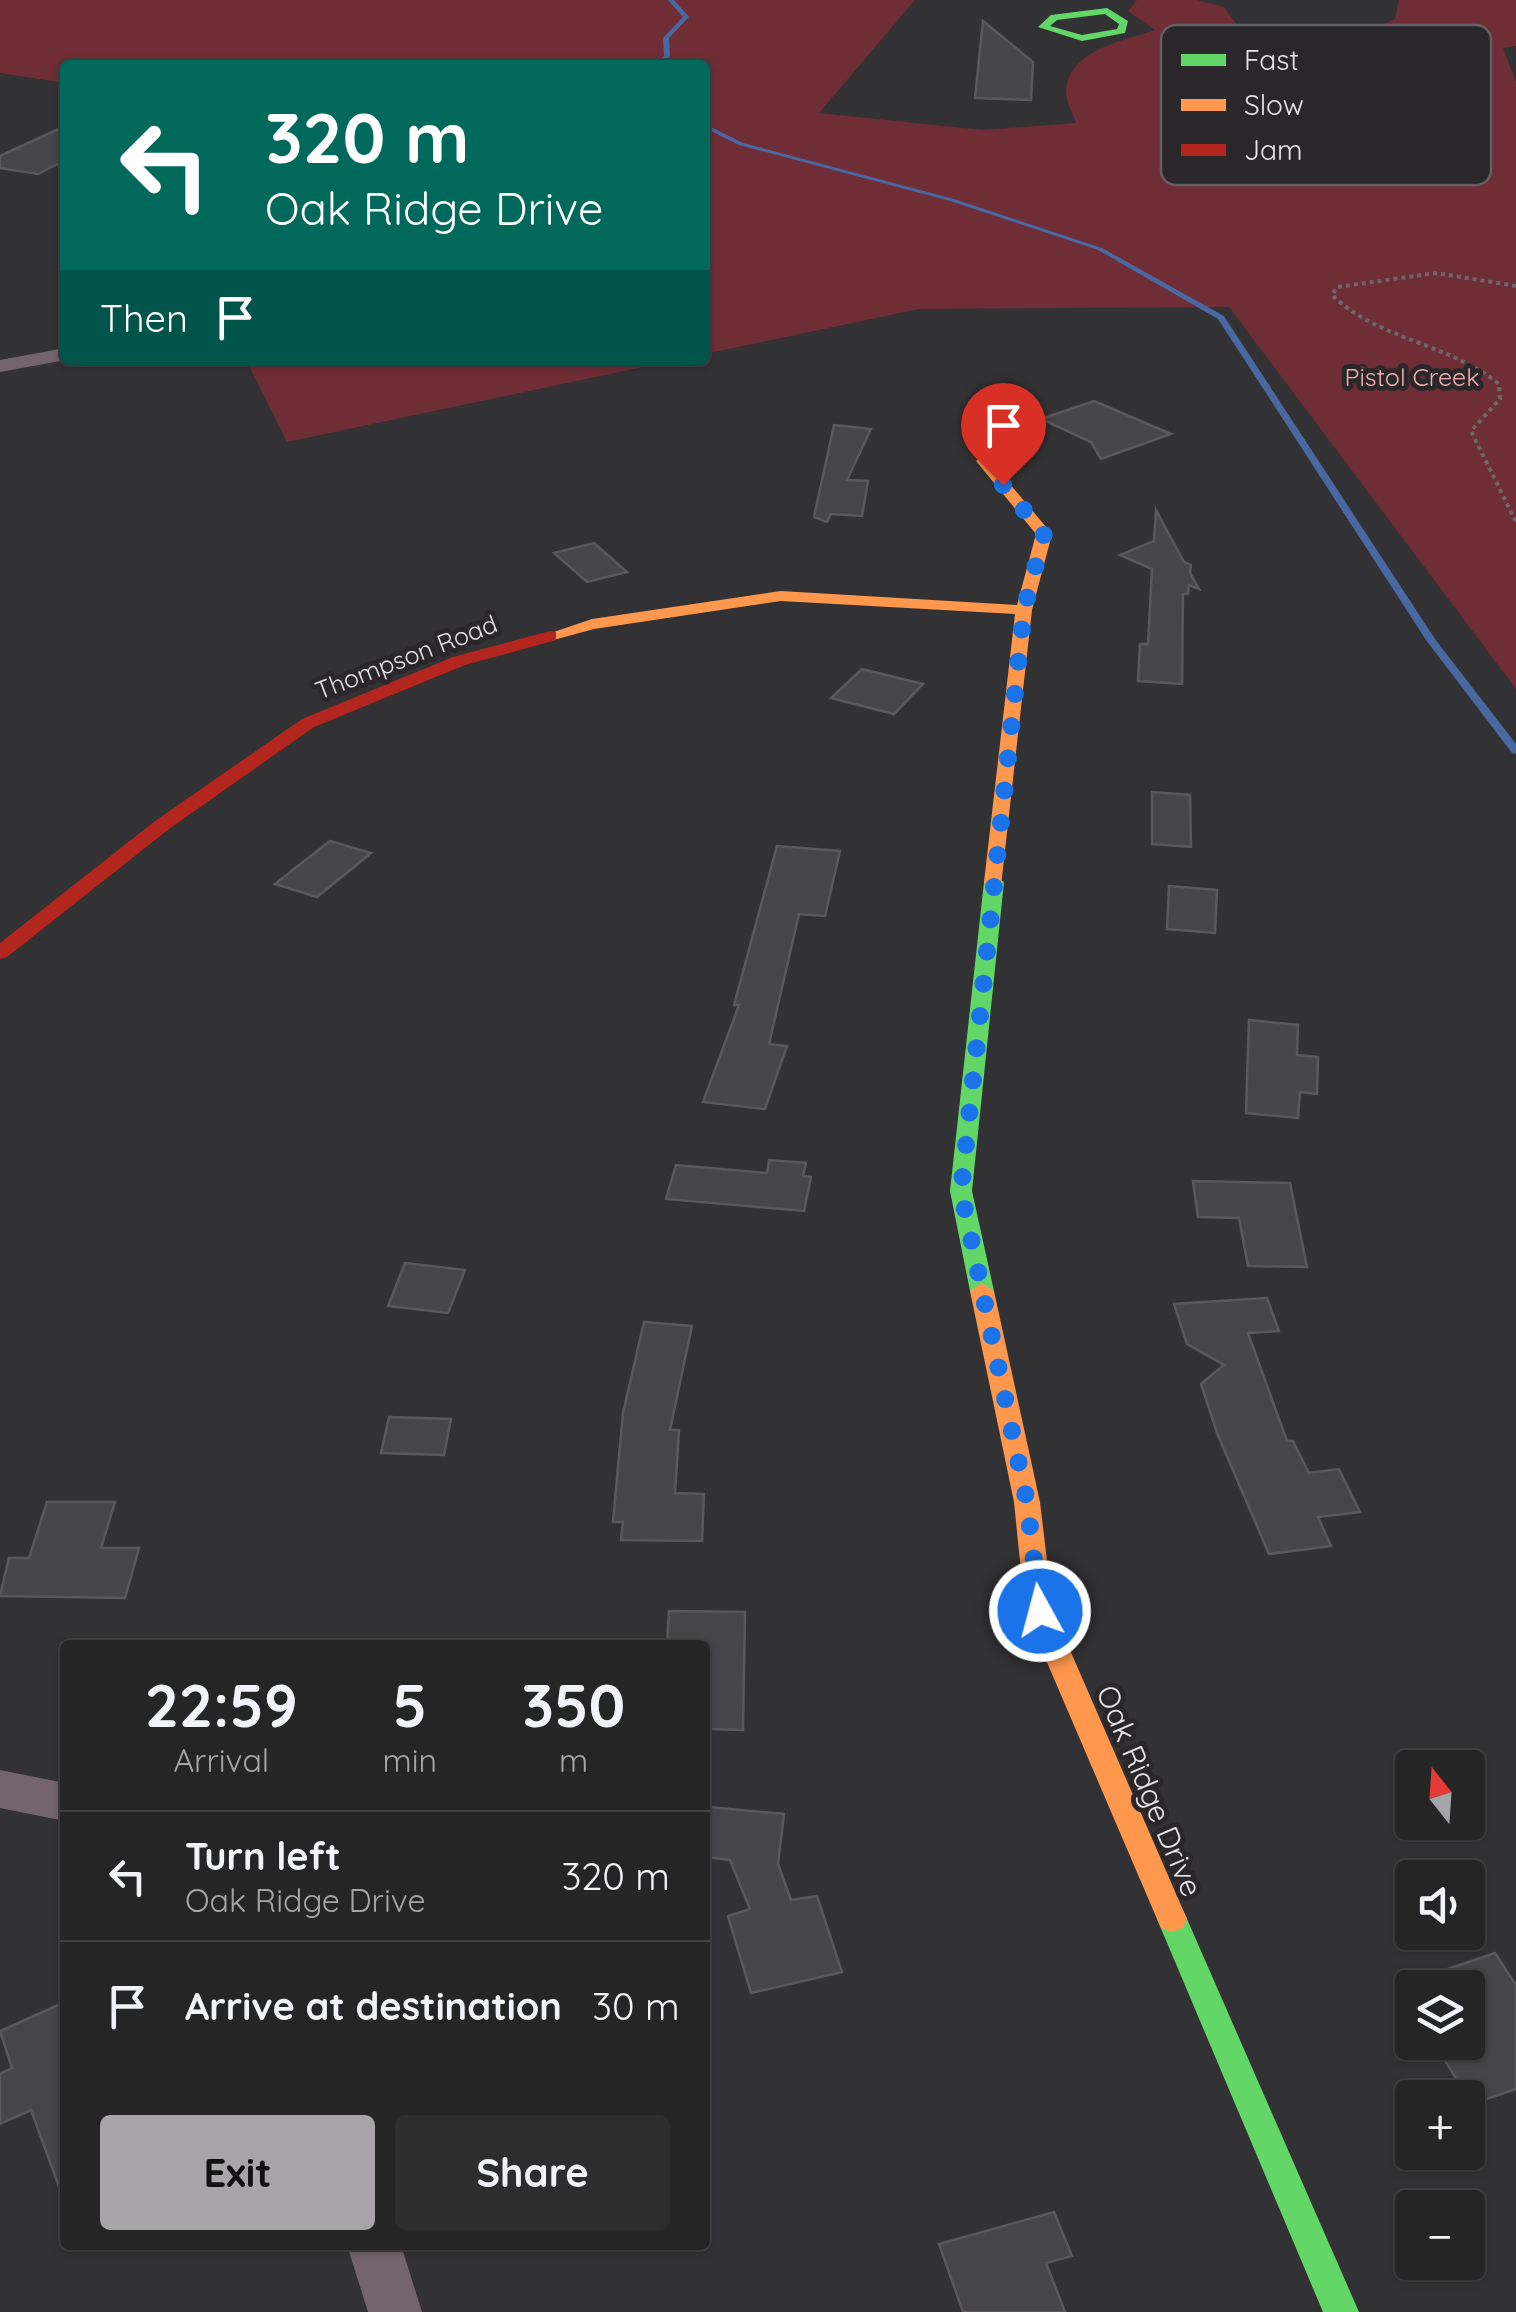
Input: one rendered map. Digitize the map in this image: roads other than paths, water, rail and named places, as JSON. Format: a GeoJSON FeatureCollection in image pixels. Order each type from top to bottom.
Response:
{"type":"FeatureCollection","features":[{"type":"Feature","properties":{"kind":"street"},"geometry":{"type":"LineString","coordinates":[[0,366],[60,355]]}},
{"type":"Feature","properties":{"kind":"street","name":"Oak Ridge Drive"},"geometry":{"type":"LineString","coordinates":[[983,461],[1044,534],[1024,610],[961,1191],[1027,1502],[1040,1611],[1341,2312]]}},
{"type":"Feature","properties":{"kind":"street","name":"Thompson Road"},"geometry":{"type":"LineString","coordinates":[[0,953],[162,825],[308,723],[459,660],[592,624],[781,596],[1024,610]]}},
{"type":"Feature","properties":{"kind":"street"},"geometry":{"type":"LineString","coordinates":[[0,1790],[60,1801]]}},
{"type":"Feature","properties":{"kind":"street"},"geometry":{"type":"LineString","coordinates":[[376,2250],[396,2312]]}},
{"type":"Feature","properties":{"kind":"waterway"},"geometry":{"type":"LineString","coordinates":[[663,60],[667,56],[666,38],[686,17],[671,0]]}},
{"type":"Feature","properties":{"kind":"waterway"},"geometry":{"type":"LineString","coordinates":[[710,128],[741,144],[952,200],[1100,249],[1221,318],[1431,640],[1516,751]]}},
{"type":"Feature","properties":{"kind":"park label","name":"Pistol Creek"},"geometry":{"type":"Point","coordinates":[1412,377]}}]}
